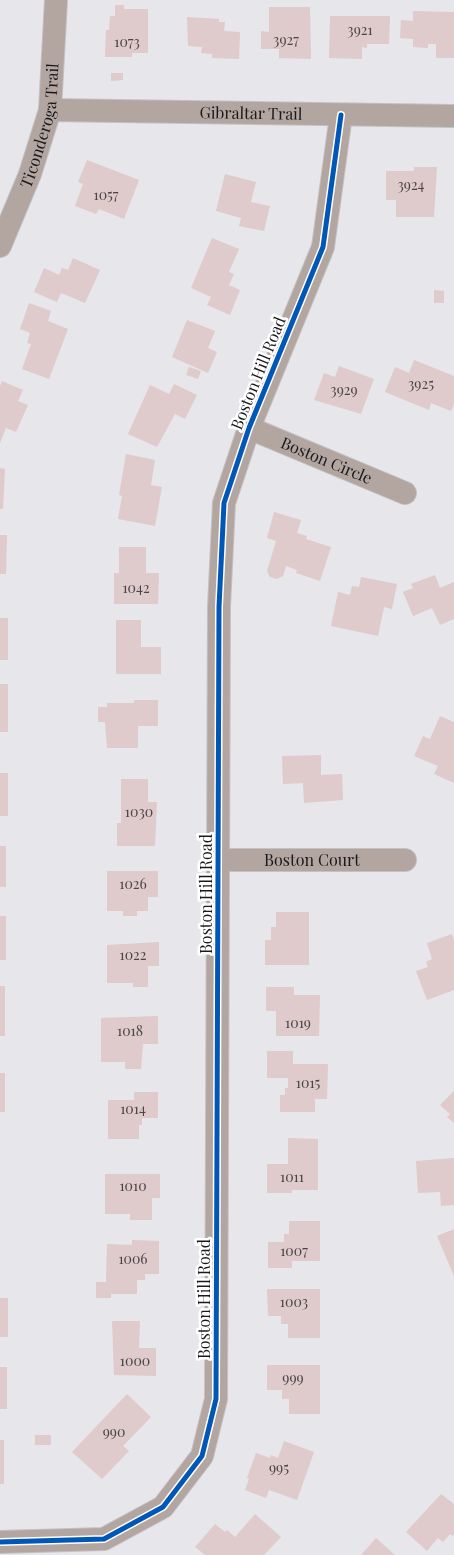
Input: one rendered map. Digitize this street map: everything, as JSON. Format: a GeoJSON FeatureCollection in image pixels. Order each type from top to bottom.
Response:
{"type":"FeatureCollection","features":[{"type":"Feature","properties":{"kind":"street","name":"Ticonderoga Trail"},"geometry":{"type":"LineString","coordinates":[[0,246],[30,174],[50,110],[56,0]]}},
{"type":"Feature","properties":{"kind":"street","name":"Gibraltar Trail"},"geometry":{"type":"LineString","coordinates":[[50,110],[454,116]]}},
{"type":"Feature","properties":{"kind":"street","name":"Boston Hill Road"},"geometry":{"type":"LineString","coordinates":[[0,1542],[104,1539],[163,1507],[202,1456],[216,1399],[219,608],[224,503],[249,428],[323,247],[341,114]]}},
{"type":"Feature","properties":{"kind":"street","name":"Boston Circle"},"geometry":{"type":"LineString","coordinates":[[249,428],[404,493]]}},
{"type":"Feature","properties":{"kind":"street","name":"Boston Court"},"geometry":{"type":"LineString","coordinates":[[218,860],[405,860]]}},
{"type":"Feature","properties":{"kind":"building"},"geometry":{"type":"Polygon","coordinates":[[[115,5],[124,5],[124,9],[148,9],[148,53],[132,53],[132,57],[105,57],[106,30],[109,30],[110,16],[115,16],[115,5]]]}},
{"type":"Feature","properties":{"kind":"building"},"geometry":{"type":"Polygon","coordinates":[[[269,7],[310,7],[311,59],[279,58],[279,49],[261,49],[261,31],[269,32],[269,7]]]}},
{"type":"Feature","properties":{"kind":"building"},"geometry":{"type":"Polygon","coordinates":[[[413,11],[454,12],[454,58],[436,58],[436,44],[428,44],[428,48],[413,47],[413,39],[400,38],[401,20],[413,21],[413,11]]]}},
{"type":"Feature","properties":{"kind":"building"},"geometry":{"type":"Polygon","coordinates":[[[330,16],[390,16],[389,44],[367,44],[367,48],[362,47],[362,59],[329,58],[330,16]]]}},
{"type":"Feature","properties":{"kind":"building"},"geometry":{"type":"Polygon","coordinates":[[[187,17],[219,19],[219,22],[225,22],[224,31],[240,32],[239,59],[212,58],[212,54],[201,53],[202,47],[188,46],[187,17]]]}},
{"type":"Feature","properties":{"kind":"building"},"geometry":{"type":"Polygon","coordinates":[[[111,73],[123,73],[123,80],[111,81],[111,73]]]}},
{"type":"Feature","properties":{"kind":"building"},"geometry":{"type":"Polygon","coordinates":[[[87,160],[139,180],[124,219],[99,209],[96,214],[75,206],[83,184],[78,182],[87,160]]]}},
{"type":"Feature","properties":{"kind":"building"},"geometry":{"type":"Polygon","coordinates":[[[414,167],[437,167],[434,217],[396,217],[396,200],[386,200],[386,171],[414,171],[414,167]]]}},
{"type":"Feature","properties":{"kind":"building"},"geometry":{"type":"Polygon","coordinates":[[[225,174],[256,182],[251,202],[270,206],[264,231],[239,226],[241,218],[216,211],[225,174]]]}},
{"type":"Feature","properties":{"kind":"building"},"geometry":{"type":"Polygon","coordinates":[[[212,238],[239,249],[229,272],[234,274],[229,285],[240,290],[230,315],[207,305],[211,297],[191,288],[212,238]]]}},
{"type":"Feature","properties":{"kind":"building"},"geometry":{"type":"Polygon","coordinates":[[[73,258],[100,270],[85,303],[61,293],[57,302],[34,292],[44,268],[59,275],[62,268],[68,270],[73,258]]]}},
{"type":"Feature","properties":{"kind":"building"},"geometry":{"type":"Polygon","coordinates":[[[434,290],[444,291],[444,303],[434,303],[434,290]]]}},
{"type":"Feature","properties":{"kind":"building"},"geometry":{"type":"Polygon","coordinates":[[[29,303],[51,311],[48,321],[68,329],[49,379],[22,369],[31,344],[27,343],[30,333],[20,329],[29,303]]]}},
{"type":"Feature","properties":{"kind":"building"},"geometry":{"type":"Polygon","coordinates":[[[187,320],[215,331],[208,348],[217,352],[208,373],[172,357],[187,320]]]}},
{"type":"Feature","properties":{"kind":"building"},"geometry":{"type":"Polygon","coordinates":[[[414,360],[454,376],[454,404],[451,411],[431,403],[429,410],[385,392],[395,367],[409,373],[414,360]]]}},
{"type":"Feature","properties":{"kind":"building"},"geometry":{"type":"Polygon","coordinates":[[[339,366],[374,379],[361,414],[314,400],[324,373],[335,377],[339,366]]]}},
{"type":"Feature","properties":{"kind":"building"},"geometry":{"type":"Polygon","coordinates":[[[189,367],[201,371],[198,379],[186,375],[189,367]]]}},
{"type":"Feature","properties":{"kind":"building"},"geometry":{"type":"Polygon","coordinates":[[[2,381],[23,390],[18,401],[28,405],[16,432],[6,428],[0,443],[0,386],[2,381]]]}},
{"type":"Feature","properties":{"kind":"building"},"geometry":{"type":"Polygon","coordinates":[[[174,384],[197,395],[185,419],[175,414],[157,447],[128,434],[150,385],[169,394],[174,384]]]}},
{"type":"Feature","properties":{"kind":"building"},"geometry":{"type":"Polygon","coordinates":[[[126,454],[155,460],[151,485],[162,487],[155,526],[118,519],[122,496],[119,495],[126,454]]]}},
{"type":"Feature","properties":{"kind":"building"},"geometry":{"type":"Polygon","coordinates":[[[0,468],[5,469],[3,509],[0,509],[0,468]]]}},
{"type":"Feature","properties":{"kind":"building"},"geometry":{"type":"Polygon","coordinates":[[[274,512],[301,520],[297,533],[307,536],[306,539],[331,547],[320,581],[296,573],[297,570],[286,566],[283,576],[277,579],[270,577],[267,571],[276,541],[267,538],[274,512]]]}},
{"type":"Feature","properties":{"kind":"building"},"geometry":{"type":"Polygon","coordinates":[[[0,535],[7,535],[6,574],[0,574],[0,535]]]}},
{"type":"Feature","properties":{"kind":"building"},"geometry":{"type":"Polygon","coordinates":[[[119,547],[146,547],[146,573],[159,573],[158,604],[114,604],[114,573],[119,573],[119,547]]]}},
{"type":"Feature","properties":{"kind":"building"},"geometry":{"type":"Polygon","coordinates":[[[435,575],[440,588],[454,582],[454,619],[440,625],[432,608],[413,616],[403,592],[413,588],[411,584],[435,575]]]}},
{"type":"Feature","properties":{"kind":"building"},"geometry":{"type":"Polygon","coordinates":[[[361,577],[397,584],[392,609],[384,607],[378,636],[331,626],[338,592],[350,595],[352,586],[359,587],[361,577]]]}},
{"type":"Feature","properties":{"kind":"building"},"geometry":{"type":"Polygon","coordinates":[[[0,618],[8,618],[8,660],[0,660],[0,618]]]}},
{"type":"Feature","properties":{"kind":"building"},"geometry":{"type":"Polygon","coordinates":[[[116,620],[141,620],[141,647],[161,647],[161,674],[116,674],[116,620]]]}},
{"type":"Feature","properties":{"kind":"building"},"geometry":{"type":"Polygon","coordinates":[[[0,684],[8,684],[8,732],[0,732],[0,684]]]}},
{"type":"Feature","properties":{"kind":"building"},"geometry":{"type":"Polygon","coordinates":[[[134,700],[158,700],[158,726],[138,726],[138,748],[107,748],[105,722],[98,722],[98,707],[107,707],[107,703],[134,703],[134,700]]]}},
{"type":"Feature","properties":{"kind":"building"},"geometry":{"type":"Polygon","coordinates":[[[440,716],[454,722],[454,783],[434,774],[438,766],[414,756],[423,736],[430,739],[440,716]]]}},
{"type":"Feature","properties":{"kind":"building"},"geometry":{"type":"Polygon","coordinates":[[[321,755],[321,775],[342,774],[343,800],[304,803],[303,783],[283,784],[282,756],[321,755]]]}},
{"type":"Feature","properties":{"kind":"building"},"geometry":{"type":"Polygon","coordinates":[[[0,773],[8,773],[8,816],[0,816],[0,773]]]}},
{"type":"Feature","properties":{"kind":"building"},"geometry":{"type":"Polygon","coordinates":[[[121,779],[148,779],[148,802],[157,802],[155,846],[117,846],[117,823],[121,823],[121,779]]]}},
{"type":"Feature","properties":{"kind":"building"},"geometry":{"type":"Polygon","coordinates":[[[0,846],[6,846],[6,887],[0,887],[0,846]]]}},
{"type":"Feature","properties":{"kind":"building"},"geometry":{"type":"Polygon","coordinates":[[[107,871],[158,871],[158,897],[148,897],[148,911],[137,911],[137,916],[123,916],[123,911],[107,911],[107,871]]]}},
{"type":"Feature","properties":{"kind":"building"},"geometry":{"type":"Polygon","coordinates":[[[276,912],[309,912],[309,965],[265,965],[265,940],[271,940],[271,927],[276,927],[276,912]]]}},
{"type":"Feature","properties":{"kind":"building"},"geometry":{"type":"Polygon","coordinates":[[[0,916],[6,916],[6,960],[0,960],[0,916]]]}},
{"type":"Feature","properties":{"kind":"building"},"geometry":{"type":"Polygon","coordinates":[[[452,934],[454,941],[454,990],[427,1000],[416,971],[428,967],[426,962],[432,959],[427,943],[452,934]]]}},
{"type":"Feature","properties":{"kind":"building"},"geometry":{"type":"Polygon","coordinates":[[[159,942],[159,966],[148,966],[148,987],[133,987],[133,983],[107,983],[107,945],[159,942]]]}},
{"type":"Feature","properties":{"kind":"building"},"geometry":{"type":"Polygon","coordinates":[[[0,986],[5,986],[5,1036],[0,1036],[0,986]]]}},
{"type":"Feature","properties":{"kind":"building"},"geometry":{"type":"Polygon","coordinates":[[[266,987],[294,987],[294,995],[320,995],[319,1036],[276,1036],[276,1011],[266,1011],[266,987]]]}},
{"type":"Feature","properties":{"kind":"building"},"geometry":{"type":"Polygon","coordinates":[[[158,1016],[158,1044],[143,1044],[141,1069],[125,1069],[125,1062],[101,1062],[101,1018],[158,1016]]]}},
{"type":"Feature","properties":{"kind":"building"},"geometry":{"type":"Polygon","coordinates":[[[267,1051],[293,1051],[293,1064],[328,1064],[327,1099],[315,1099],[315,1112],[280,1112],[280,1095],[285,1095],[285,1088],[288,1088],[288,1078],[267,1078],[267,1051]]]}},
{"type":"Feature","properties":{"kind":"building"},"geometry":{"type":"Polygon","coordinates":[[[0,1073],[5,1073],[5,1112],[0,1112],[0,1073]]]}},
{"type":"Feature","properties":{"kind":"building"},"geometry":{"type":"Polygon","coordinates":[[[454,1091],[454,1123],[447,1117],[450,1114],[440,1105],[454,1091]]]}},
{"type":"Feature","properties":{"kind":"building"},"geometry":{"type":"Polygon","coordinates":[[[134,1092],[158,1092],[158,1118],[142,1118],[142,1125],[139,1125],[139,1139],[108,1139],[108,1100],[134,1100],[134,1092]]]}},
{"type":"Feature","properties":{"kind":"building"},"geometry":{"type":"Polygon","coordinates":[[[288,1138],[318,1139],[318,1190],[292,1190],[292,1193],[267,1193],[267,1164],[288,1164],[288,1138]]]}},
{"type":"Feature","properties":{"kind":"building"},"geometry":{"type":"Polygon","coordinates":[[[454,1158],[454,1205],[441,1206],[440,1192],[418,1193],[416,1161],[454,1158]]]}},
{"type":"Feature","properties":{"kind":"building"},"geometry":{"type":"Polygon","coordinates":[[[105,1174],[160,1174],[160,1198],[152,1198],[152,1220],[130,1220],[130,1214],[105,1214],[105,1174]]]}},
{"type":"Feature","properties":{"kind":"building"},"geometry":{"type":"Polygon","coordinates":[[[289,1221],[320,1221],[320,1261],[292,1261],[292,1268],[268,1268],[268,1242],[284,1242],[284,1234],[289,1234],[289,1221]]]}},
{"type":"Feature","properties":{"kind":"building"},"geometry":{"type":"Polygon","coordinates":[[[454,1229],[454,1276],[437,1236],[454,1229]]]}},
{"type":"Feature","properties":{"kind":"building"},"geometry":{"type":"Polygon","coordinates":[[[132,1240],[159,1241],[159,1274],[145,1274],[145,1280],[137,1280],[137,1294],[111,1294],[111,1298],[96,1298],[96,1282],[106,1282],[107,1244],[132,1245],[132,1240]]]}},
{"type":"Feature","properties":{"kind":"building"},"geometry":{"type":"Polygon","coordinates":[[[267,1289],[320,1289],[320,1338],[288,1338],[288,1324],[281,1324],[281,1316],[268,1316],[267,1289]]]}},
{"type":"Feature","properties":{"kind":"building"},"geometry":{"type":"Polygon","coordinates":[[[0,1298],[8,1298],[8,1337],[0,1337],[0,1298]]]}},
{"type":"Feature","properties":{"kind":"building"},"geometry":{"type":"Polygon","coordinates":[[[112,1321],[140,1321],[139,1348],[156,1348],[156,1376],[114,1375],[112,1321]]]}},
{"type":"Feature","properties":{"kind":"building"},"geometry":{"type":"Polygon","coordinates":[[[267,1365],[320,1365],[320,1414],[289,1414],[289,1399],[282,1399],[282,1390],[267,1390],[267,1365]]]}},
{"type":"Feature","properties":{"kind":"building"},"geometry":{"type":"Polygon","coordinates":[[[0,1367],[7,1367],[7,1409],[0,1409],[0,1367]]]}},
{"type":"Feature","properties":{"kind":"building"},"geometry":{"type":"Polygon","coordinates":[[[127,1394],[151,1417],[123,1446],[129,1451],[102,1479],[72,1452],[127,1394]]]}},
{"type":"Feature","properties":{"kind":"building"},"geometry":{"type":"Polygon","coordinates":[[[35,1435],[51,1435],[51,1445],[35,1445],[35,1435]]]}},
{"type":"Feature","properties":{"kind":"building"},"geometry":{"type":"Polygon","coordinates":[[[0,1440],[4,1440],[4,1484],[0,1484],[0,1440]]]}},
{"type":"Feature","properties":{"kind":"building"},"geometry":{"type":"Polygon","coordinates":[[[284,1441],[314,1452],[297,1500],[269,1490],[266,1498],[245,1490],[249,1479],[247,1478],[256,1453],[270,1458],[271,1455],[278,1458],[284,1441]]]}},
{"type":"Feature","properties":{"kind":"building"},"geometry":{"type":"Polygon","coordinates":[[[441,1494],[454,1504],[454,1534],[452,1536],[450,1534],[443,1542],[438,1538],[427,1551],[406,1532],[441,1494]]]}},
{"type":"Feature","properties":{"kind":"building"},"geometry":{"type":"Polygon","coordinates":[[[255,1514],[281,1537],[264,1555],[205,1555],[195,1547],[215,1524],[225,1532],[227,1530],[235,1537],[255,1514]]]}},
{"type":"Feature","properties":{"kind":"building"},"geometry":{"type":"Polygon","coordinates":[[[376,1538],[395,1555],[361,1555],[376,1538]]]}},
{"type":"Feature","properties":{"kind":"cycle path"},"geometry":{"type":"LineString","coordinates":[[0,1542],[104,1539],[163,1507],[202,1456],[216,1399],[219,607],[224,503],[249,428],[323,247],[341,115]]}}]}
